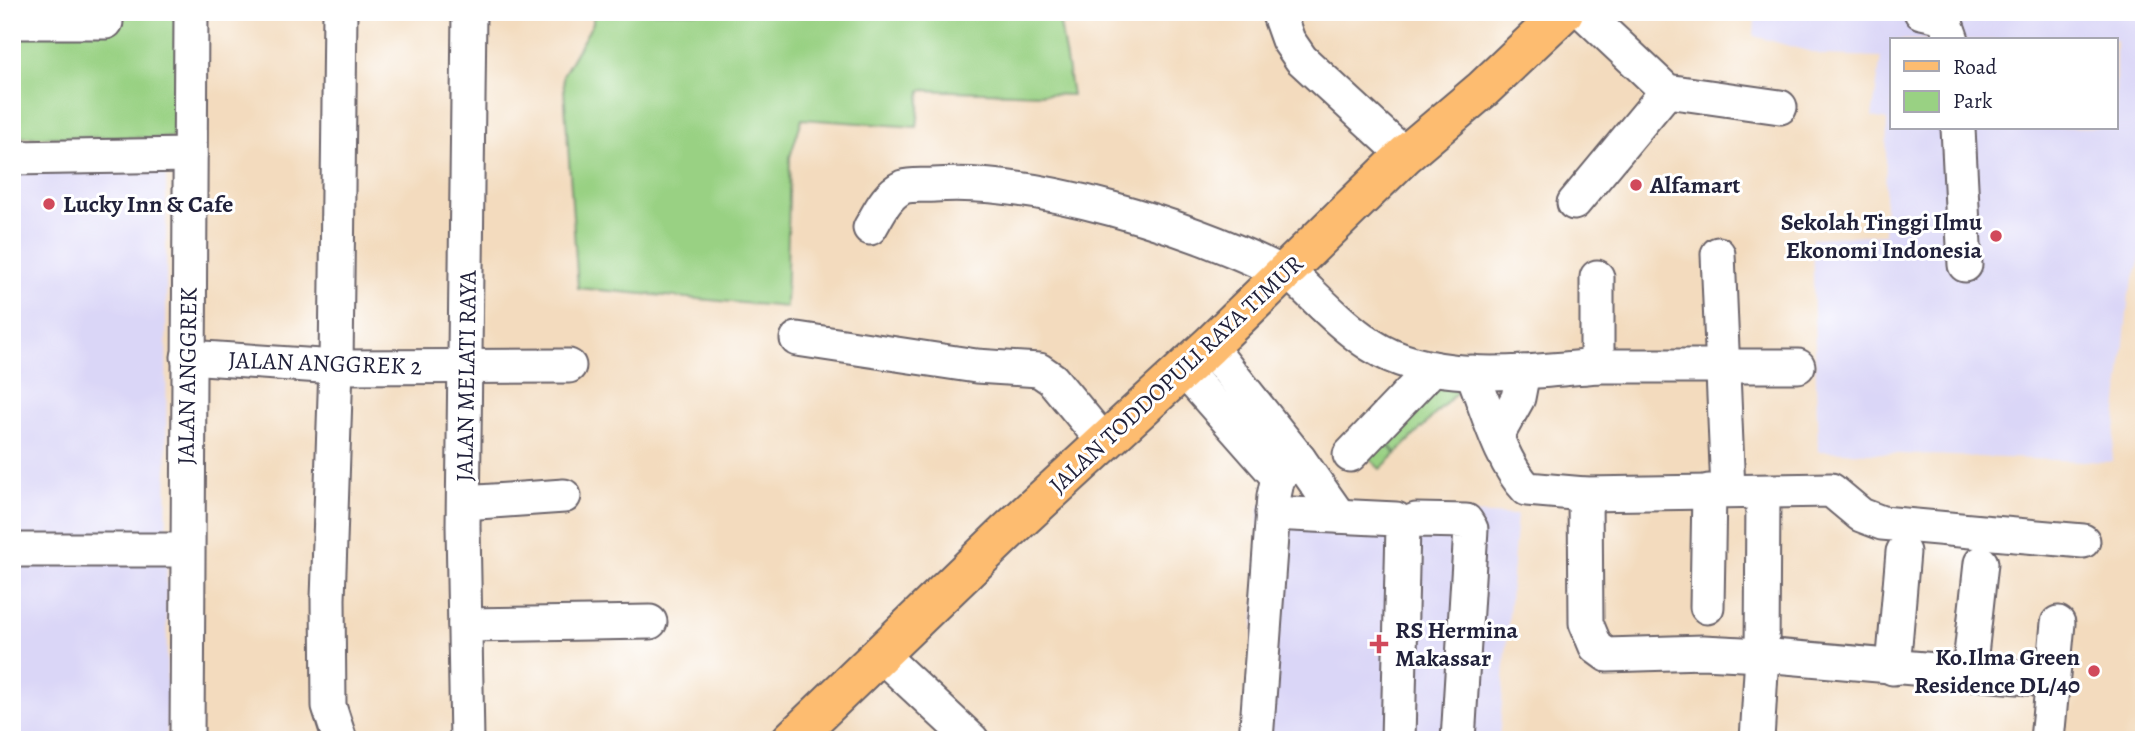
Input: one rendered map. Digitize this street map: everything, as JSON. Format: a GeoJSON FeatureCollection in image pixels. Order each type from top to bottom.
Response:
{"type":"FeatureCollection","features":[{"type":"Feature","properties":{"kind":"main road","name":"JALAN TODDOPULI RAYA TIMUR"},"geometry":{"type":"LineString","coordinates":[[791,740],[1405,155],[1483,89],[1564,12]]}},
{"type":"Feature","properties":{"kind":"street"},"geometry":{"type":"LineString","coordinates":[[12,22],[106,22],[106,12]]}},
{"type":"Feature","properties":{"kind":"street","name":"JALAN ANGGREK"},"geometry":{"type":"LineString","coordinates":[[187,740],[185,550],[191,12]]}},
{"type":"Feature","properties":{"kind":"street"},"geometry":{"type":"LineString","coordinates":[[340,12],[336,367],[328,599],[329,706],[340,740]]}},
{"type":"Feature","properties":{"kind":"street","name":"JALAN MELATI RAYA"},"geometry":{"type":"LineString","coordinates":[[467,740],[464,503],[469,12]]}},
{"type":"Feature","properties":{"kind":"street"},"geometry":{"type":"LineString","coordinates":[[1278,12],[1289,40],[1301,60],[1405,155]]}},
{"type":"Feature","properties":{"kind":"street"},"geometry":{"type":"LineString","coordinates":[[1583,12],[1667,91],[1780,107]]}},
{"type":"Feature","properties":{"kind":"street"},"geometry":{"type":"LineString","coordinates":[[1574,203],[1667,91]]}},
{"type":"Feature","properties":{"kind":"street"},"geometry":{"type":"LineString","coordinates":[[1958,130],[1965,265]]}},
{"type":"Feature","properties":{"kind":"street"},"geometry":{"type":"LineString","coordinates":[[12,158],[190,155]]}},
{"type":"Feature","properties":{"kind":"street"},"geometry":{"type":"LineString","coordinates":[[870,228],[891,194],[905,186],[955,184],[1020,189],[1160,223],[1240,252],[1285,272],[1363,339],[1396,359],[1433,368],[1472,372],[1523,372],[1597,366],[1798,366]]}},
{"type":"Feature","properties":{"kind":"street"},"geometry":{"type":"LineString","coordinates":[[1707,607],[1719,491],[1724,366],[1718,254]]}},
{"type":"Feature","properties":{"kind":"street"},"geometry":{"type":"LineString","coordinates":[[1597,277],[1597,366]]}},
{"type":"Feature","properties":{"kind":"street"},"geometry":{"type":"LineString","coordinates":[[797,340],[976,366],[1039,370],[1052,379],[1104,442]]}},
{"type":"Feature","properties":{"kind":"street","name":"JALAN ANGGREK 2"},"geometry":{"type":"LineString","coordinates":[[188,357],[336,367],[569,366]]}},
{"type":"Feature","properties":{"kind":"street"},"geometry":{"type":"LineString","coordinates":[[1195,357],[1289,468],[1339,516]]}},
{"type":"Feature","properties":{"kind":"street"},"geometry":{"type":"LineString","coordinates":[[1396,359],[1401,375],[1401,401]]}},
{"type":"Feature","properties":{"kind":"street"},"geometry":{"type":"LineString","coordinates":[[1350,456],[1433,368]]}},
{"type":"Feature","properties":{"kind":"street"},"geometry":{"type":"LineString","coordinates":[[1472,372],[1516,478],[1527,489],[1585,494],[1831,490],[1861,515],[1882,523],[2083,541]]}},
{"type":"Feature","properties":{"kind":"street"},"geometry":{"type":"LineString","coordinates":[[1498,434],[1518,398],[1523,372]]}},
{"type":"Feature","properties":{"kind":"street"},"geometry":{"type":"LineString","coordinates":[[1256,740],[1272,513],[1289,468]]}},
{"type":"Feature","properties":{"kind":"street"},"geometry":{"type":"LineString","coordinates":[[1758,740],[1762,655],[1763,492]]}},
{"type":"Feature","properties":{"kind":"street"},"geometry":{"type":"LineString","coordinates":[[1585,494],[1586,622],[1596,647],[1607,655],[1703,652],[1762,655],[2052,680]]}},
{"type":"Feature","properties":{"kind":"street"},"geometry":{"type":"LineString","coordinates":[[464,503],[564,496]]}},
{"type":"Feature","properties":{"kind":"street"},"geometry":{"type":"LineString","coordinates":[[1272,513],[1396,519],[1403,526],[1398,740]]}},
{"type":"Feature","properties":{"kind":"street"},"geometry":{"type":"LineString","coordinates":[[1403,526],[1416,520],[1466,521],[1471,529],[1458,740]]}},
{"type":"Feature","properties":{"kind":"street"},"geometry":{"type":"LineString","coordinates":[[12,551],[185,550]]}},
{"type":"Feature","properties":{"kind":"street"},"geometry":{"type":"LineString","coordinates":[[1893,668],[1903,552]]}},
{"type":"Feature","properties":{"kind":"street"},"geometry":{"type":"LineString","coordinates":[[1969,673],[1981,563]]}},
{"type":"Feature","properties":{"kind":"street"},"geometry":{"type":"LineString","coordinates":[[465,625],[650,622]]}},
{"type":"Feature","properties":{"kind":"street"},"geometry":{"type":"LineString","coordinates":[[2047,740],[2058,623]]}},
{"type":"Feature","properties":{"kind":"street"},"geometry":{"type":"LineString","coordinates":[[881,655],[972,740]]}},
{"type":"Feature","properties":{"kind":"shaded area","name":"Sekolah Tinggi Ilmu Ekonomi Indonesia"},"geometry":{"type":"Polygon","coordinates":[[[1732,12],[2144,12],[2144,247],[2129,294],[2112,462],[1818,451],[1812,238],[1884,234],[1887,120],[1872,117],[1881,57],[1822,55],[1754,36],[1755,18],[1732,12]]]}},
{"type":"Feature","properties":{"kind":"shaded area"},"geometry":{"type":"Polygon","coordinates":[[[12,166],[166,167],[167,740],[12,740],[12,166]]]}},
{"type":"Feature","properties":{"kind":"shaded area","name":"RS Hermina Makassar"},"geometry":{"type":"Polygon","coordinates":[[[1259,505],[1517,515],[1499,740],[1249,740],[1259,505]]]}},
{"type":"Feature","properties":{"kind":"green space"},"geometry":{"type":"Polygon","coordinates":[[[12,12],[178,12],[177,138],[12,137],[12,12]]]}},
{"type":"Feature","properties":{"kind":"green space"},"geometry":{"type":"Polygon","coordinates":[[[593,12],[1058,12],[1072,95],[921,90],[917,127],[802,119],[790,157],[786,307],[578,288],[563,75],[593,23],[593,12]]]}},
{"type":"Feature","properties":{"kind":"green space"},"geometry":{"type":"Polygon","coordinates":[[[1438,374],[1457,392],[1397,453],[1378,435],[1438,374]]]}},
{"type":"Feature","properties":{"kind":"green space"},"geometry":{"type":"Polygon","coordinates":[[[1377,435],[1396,454],[1380,469],[1362,452],[1377,435]]]}},
{"type":"Feature","properties":{"kind":"place","name":"Alfamart"},"geometry":{"type":"Point","coordinates":[1636,185]}},
{"type":"Feature","properties":{"kind":"place","name":"Lucky Inn & Cafe"},"geometry":{"type":"Point","coordinates":[49,204]}},
{"type":"Feature","properties":{"kind":"place","name":"Sekolah Tinggi Ilmu Ekonomi Indonesia"},"geometry":{"type":"Point","coordinates":[1996,236]}},
{"type":"Feature","properties":{"kind":"place","name":"RS Hermina Makassar"},"geometry":{"type":"Point","coordinates":[1379,644]}},
{"type":"Feature","properties":{"kind":"place","name":"Ko.Ilma Green Residence DL/40"},"geometry":{"type":"Point","coordinates":[2094,671]}}]}
